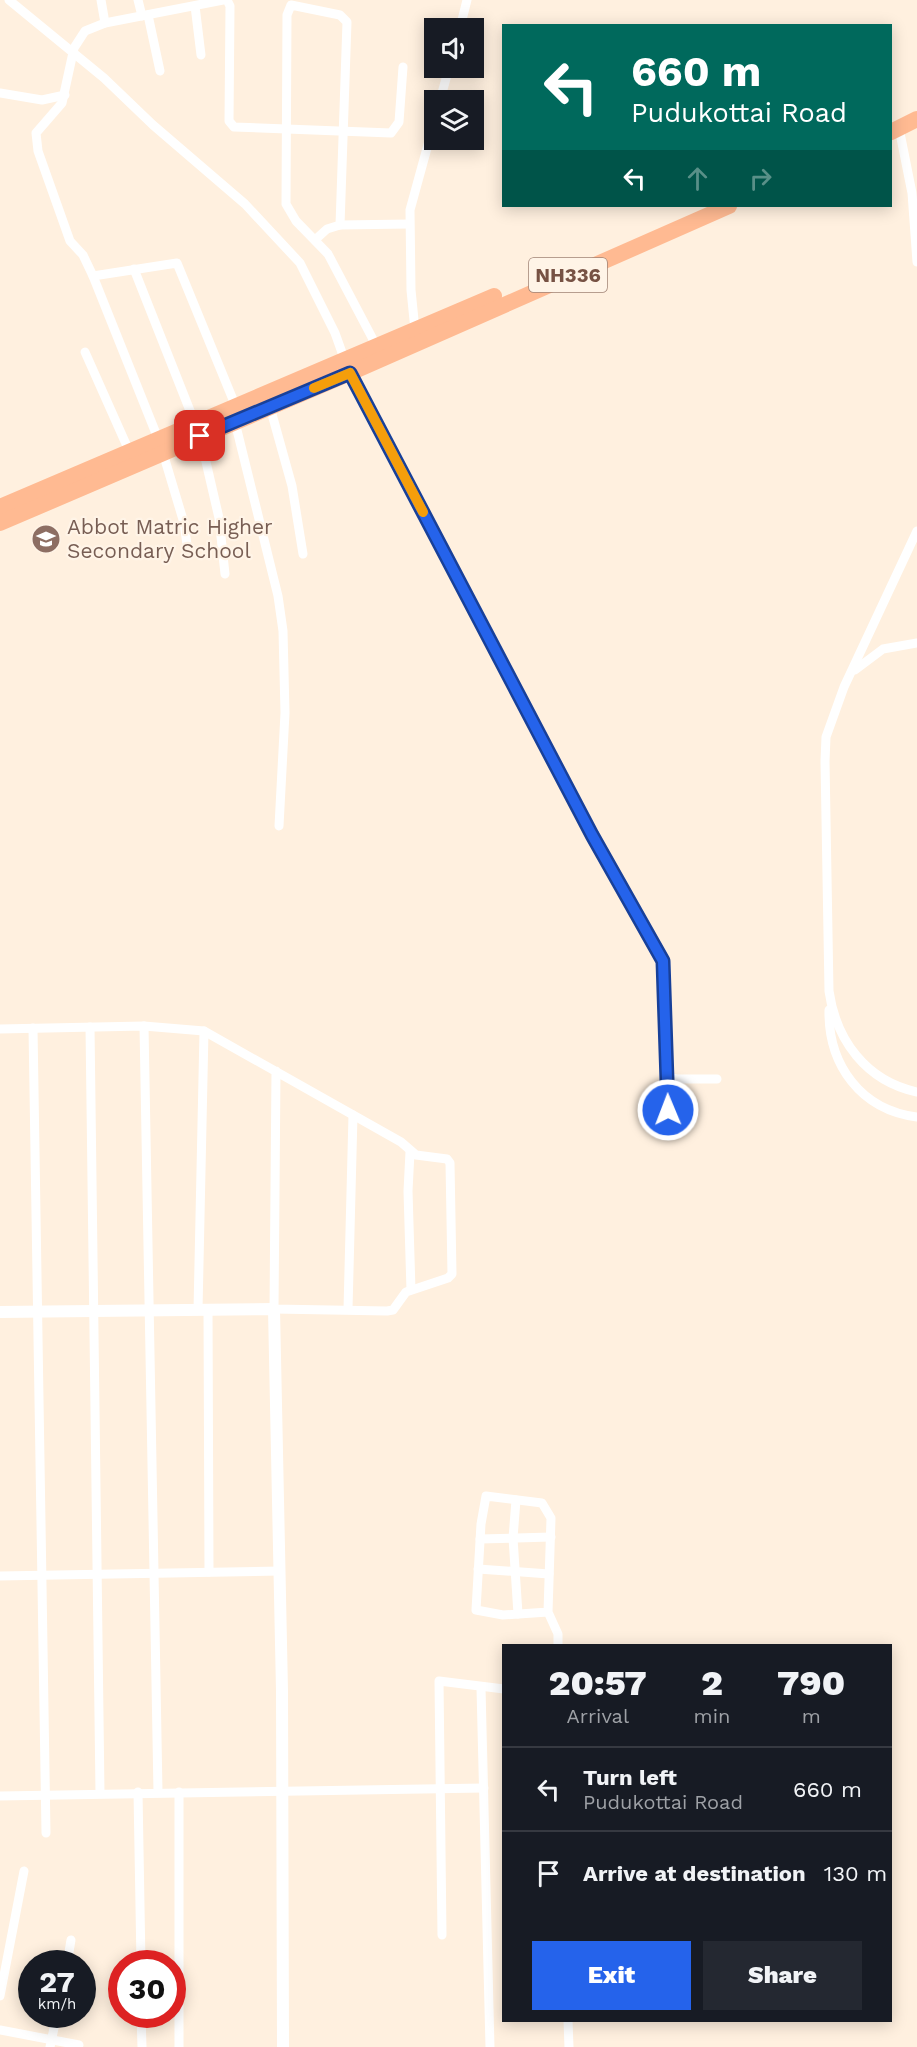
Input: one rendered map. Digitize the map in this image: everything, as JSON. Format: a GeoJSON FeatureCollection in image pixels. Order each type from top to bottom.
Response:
{"type":"FeatureCollection","features":[{"type":"Feature","properties":{"kind":"highway","name":"NH336"},"geometry":{"type":"LineString","coordinates":[[236,414],[270,407],[347,367],[377,347],[702,207]]}},
{"type":"Feature","properties":{"kind":"highway","name":"NH336"},"geometry":{"type":"LineString","coordinates":[[0,507],[21,506],[727,207]]}},
{"type":"Feature","properties":{"kind":"highway","name":"NH336"},"geometry":{"type":"LineString","coordinates":[[0,523],[21,506],[129,453],[161,447]]}},
{"type":"Feature","properties":{"kind":"street"},"geometry":{"type":"LineString","coordinates":[[9,0],[104,78],[153,125],[245,204],[300,263],[335,333],[347,367],[592,835],[663,961],[668,1110]]}},
{"type":"Feature","properties":{"kind":"street"},"geometry":{"type":"LineString","coordinates":[[101,0],[105,23]]}},
{"type":"Feature","properties":{"kind":"street"},"geometry":{"type":"LineString","coordinates":[[138,0],[145,16],[160,71]]}},
{"type":"Feature","properties":{"kind":"street"},"geometry":{"type":"LineString","coordinates":[[188,552],[184,523],[161,447],[93,276],[83,255],[70,241],[35,143],[36,133],[66,95],[72,54],[79,38],[105,23],[145,16],[190,4],[222,0],[230,6],[231,124],[386,134],[396,129],[399,122],[403,67]]}},
{"type":"Feature","properties":{"kind":"street"},"geometry":{"type":"LineString","coordinates":[[462,18],[467,0]]}},
{"type":"Feature","properties":{"kind":"street"},"geometry":{"type":"LineString","coordinates":[[190,4],[201,55]]}},
{"type":"Feature","properties":{"kind":"street"},"geometry":{"type":"LineString","coordinates":[[340,225],[347,22],[340,15],[291,5],[287,15],[286,204],[296,221],[316,239],[328,254],[377,347]]}},
{"type":"Feature","properties":{"kind":"street"},"geometry":{"type":"LineString","coordinates":[[0,93],[42,100],[66,95]]}},
{"type":"Feature","properties":{"kind":"street"},"geometry":{"type":"LineString","coordinates":[[906,123],[917,262]]}},
{"type":"Feature","properties":{"kind":"street"},"geometry":{"type":"LineString","coordinates":[[416,330],[411,290],[410,210],[426,150]]}},
{"type":"Feature","properties":{"kind":"street"},"geometry":{"type":"LineString","coordinates":[[316,239],[327,229],[340,225],[410,224]]}},
{"type":"Feature","properties":{"kind":"street"},"geometry":{"type":"LineString","coordinates":[[93,276],[177,263],[236,414],[278,596],[283,631],[285,713],[279,826]]}},
{"type":"Feature","properties":{"kind":"street"},"geometry":{"type":"LineString","coordinates":[[134,269],[198,430],[219,518],[225,574]]}},
{"type":"Feature","properties":{"kind":"street"},"geometry":{"type":"LineString","coordinates":[[85,352],[129,453]]}},
{"type":"Feature","properties":{"kind":"street"},"geometry":{"type":"LineString","coordinates":[[270,407],[292,486],[303,554]]}},
{"type":"Feature","properties":{"kind":"street"},"geometry":{"type":"LineString","coordinates":[[917,531],[844,687],[829,727],[825,749],[829,1028],[833,1045],[845,1074],[856,1090],[888,1109],[917,1116]]}},
{"type":"Feature","properties":{"kind":"street"},"geometry":{"type":"LineString","coordinates":[[844,687],[856,669],[873,654],[894,645],[917,643]]}},
{"type":"Feature","properties":{"kind":"street"},"geometry":{"type":"LineString","coordinates":[[829,991],[832,1013],[840,1033],[852,1052],[885,1080],[917,1092]]}},
{"type":"Feature","properties":{"kind":"street"},"geometry":{"type":"LineString","coordinates":[[144,1026],[158,1792]]}},
{"type":"Feature","properties":{"kind":"street"},"geometry":{"type":"LineString","coordinates":[[0,1029],[144,1026],[204,1031],[400,1142],[410,1152],[416,1155],[447,1159],[450,1163],[452,1274],[448,1278],[406,1292],[393,1310],[274,1308],[0,1312]]}},
{"type":"Feature","properties":{"kind":"street"},"geometry":{"type":"LineString","coordinates":[[90,1027],[100,1793]]}},
{"type":"Feature","properties":{"kind":"street"},"geometry":{"type":"LineString","coordinates":[[33,1028],[46,1833]]}},
{"type":"Feature","properties":{"kind":"street"},"geometry":{"type":"LineString","coordinates":[[204,1031],[203,1309],[209,1572]]}},
{"type":"Feature","properties":{"kind":"street"},"geometry":{"type":"LineString","coordinates":[[276,1071],[274,1308],[280,1571],[283,2047]]}},
{"type":"Feature","properties":{"kind":"street"},"geometry":{"type":"LineString","coordinates":[[667,1074],[677,1079],[717,1080]]}},
{"type":"Feature","properties":{"kind":"street"},"geometry":{"type":"LineString","coordinates":[[348,1309],[353,1115]]}},
{"type":"Feature","properties":{"kind":"street"},"geometry":{"type":"LineString","coordinates":[[410,1152],[408,1191],[411,1290]]}},
{"type":"Feature","properties":{"kind":"street"},"geometry":{"type":"LineString","coordinates":[[548,1612],[503,1615],[476,1610],[480,1539],[486,1496],[542,1503],[551,1518],[548,1612],[558,1634],[558,1644]]}},
{"type":"Feature","properties":{"kind":"street"},"geometry":{"type":"LineString","coordinates":[[516,1500],[513,1538],[518,1614]]}},
{"type":"Feature","properties":{"kind":"street"},"geometry":{"type":"LineString","coordinates":[[480,1539],[551,1537]]}},
{"type":"Feature","properties":{"kind":"street"},"geometry":{"type":"LineString","coordinates":[[478,1569],[549,1574]]}},
{"type":"Feature","properties":{"kind":"street"},"geometry":{"type":"LineString","coordinates":[[0,1576],[280,1571]]}},
{"type":"Feature","properties":{"kind":"street"},"geometry":{"type":"LineString","coordinates":[[442,1935],[439,1681],[502,1689]]}},
{"type":"Feature","properties":{"kind":"street"},"geometry":{"type":"LineString","coordinates":[[481,1688],[490,2047]]}},
{"type":"Feature","properties":{"kind":"street"},"geometry":{"type":"LineString","coordinates":[[0,1797],[138,1792],[484,1788]]}},
{"type":"Feature","properties":{"kind":"street"},"geometry":{"type":"LineString","coordinates":[[138,1792],[141,1950]]}},
{"type":"Feature","properties":{"kind":"street"},"geometry":{"type":"LineString","coordinates":[[178,2047],[179,1792]]}},
{"type":"Feature","properties":{"kind":"street"},"geometry":{"type":"LineString","coordinates":[[0,1996],[24,1871]]}},
{"type":"Feature","properties":{"kind":"street"},"geometry":{"type":"LineString","coordinates":[[69,1950],[71,1940]]}},
{"type":"Feature","properties":{"kind":"street"},"geometry":{"type":"LineString","coordinates":[[568,2022],[569,2047]]}},
{"type":"Feature","properties":{"kind":"street"},"geometry":{"type":"LineString","coordinates":[[51,2043],[54,2028]]}},
{"type":"Feature","properties":{"kind":"street"},"geometry":{"type":"LineString","coordinates":[[141,2028],[142,2047]]}},
{"type":"Feature","properties":{"kind":"street"},"geometry":{"type":"LineString","coordinates":[[0,2030],[51,2043],[79,2045]]}},
{"type":"Feature","properties":{"kind":"slow traffic"},"geometry":{"type":"LineString","coordinates":[[314,388],[350,373],[423,512]]}},
{"type":"Feature","properties":{"kind":"place","name":"Abbot Matric Higher Secondary School"},"geometry":{"type":"Point","coordinates":[46,539]}},
{"type":"Feature","properties":{"kind":"route"},"geometry":{"type":"LineString","coordinates":[[200,436],[350,373],[592,835],[663,961],[668,1110]]}}]}
